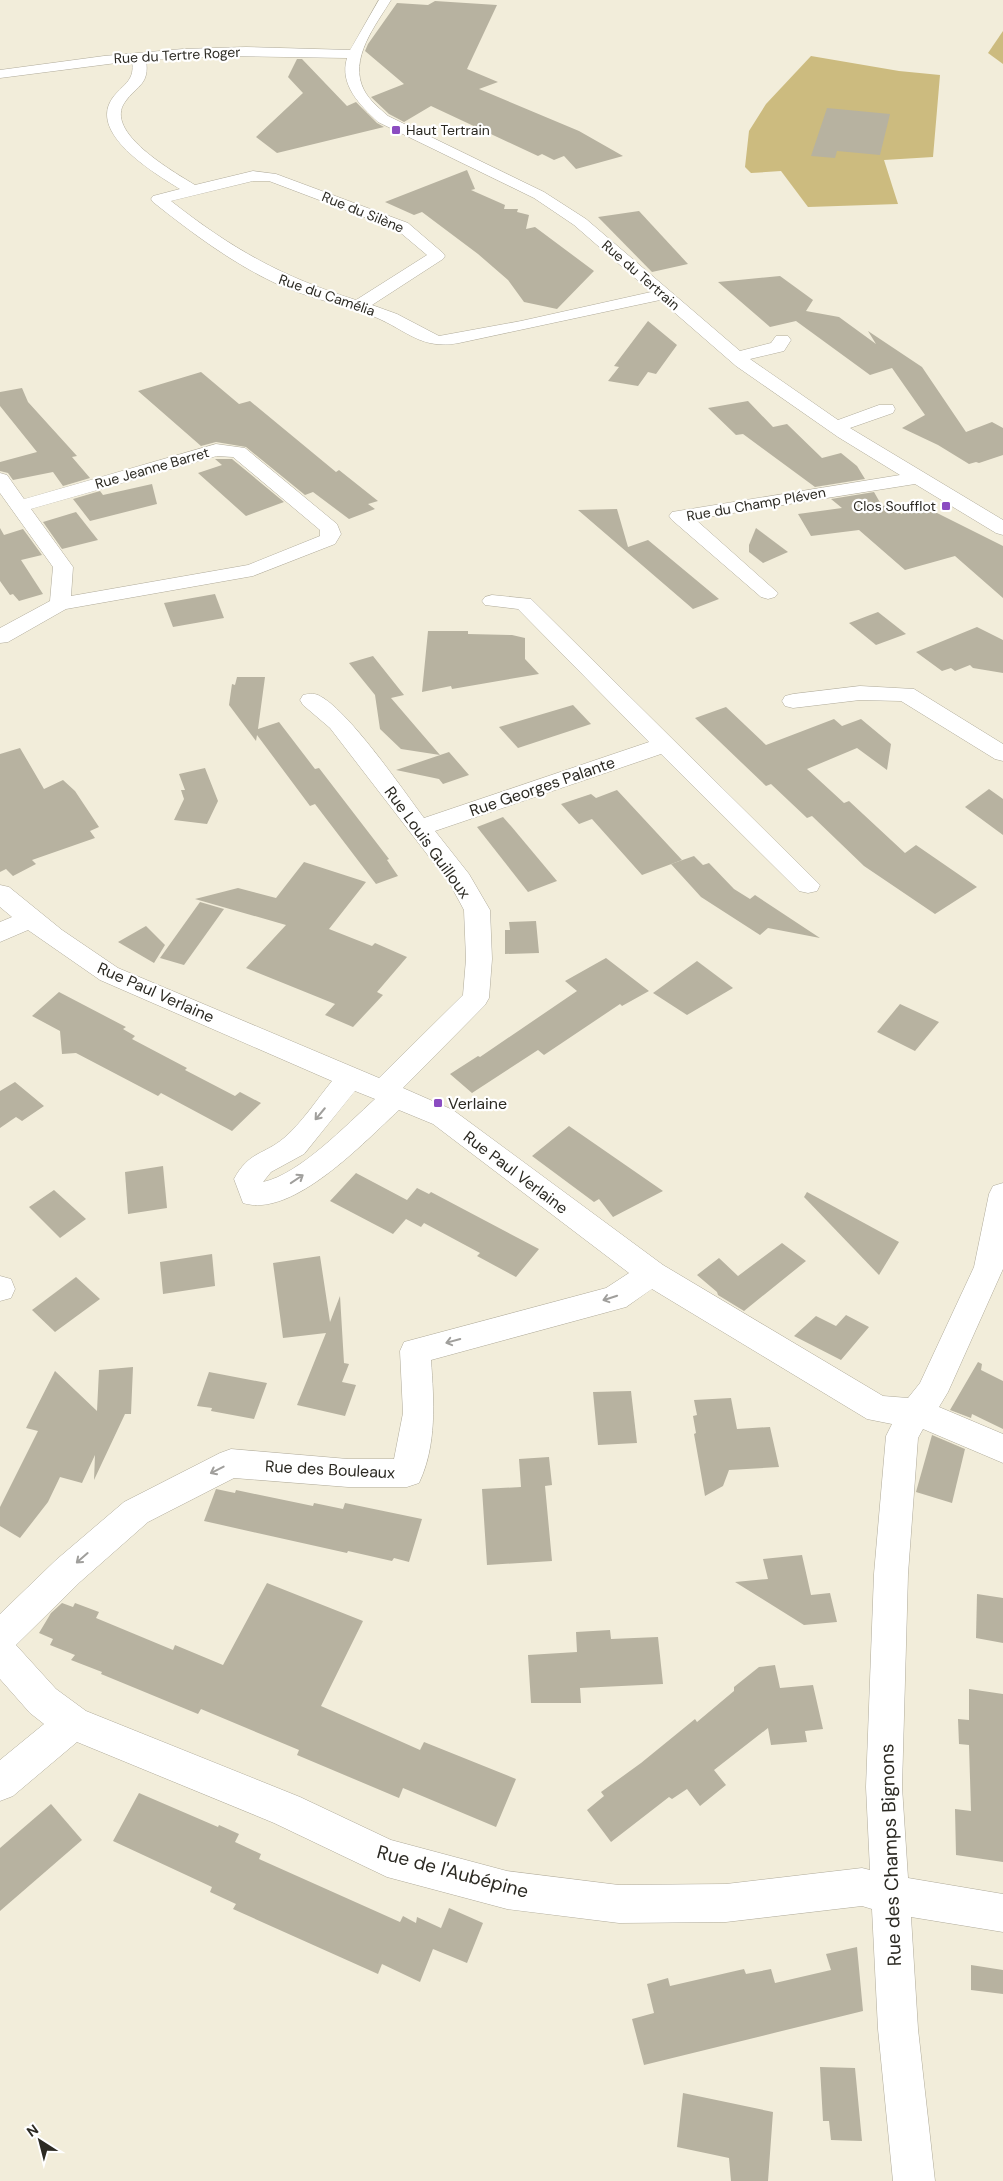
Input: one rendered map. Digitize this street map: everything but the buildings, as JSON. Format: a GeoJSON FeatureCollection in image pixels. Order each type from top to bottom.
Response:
{"type":"FeatureCollection","features":[{"type":"Feature","properties":{"kind":"street","name":"Rue du Tertrain"},"geometry":{"type":"LineString","coordinates":[[386,0],[354,54],[352,66],[354,86],[358,96],[378,115],[553,203],[580,222],[736,357],[836,427],[1003,529]]}},
{"type":"Feature","properties":{"kind":"street","name":"Rue du Tertre Roger"},"geometry":{"type":"LineString","coordinates":[[0,74],[138,56],[241,51],[354,54]]}},
{"type":"Feature","properties":{"kind":"street"},"geometry":{"type":"LineString","coordinates":[[138,56],[141,68],[139,80],[114,107],[112,114],[115,126],[122,136],[146,158],[192,190]]}},
{"type":"Feature","properties":{"kind":"street","name":"Rue du Silène"},"geometry":{"type":"LineString","coordinates":[[192,190],[253,176],[271,177],[402,226],[437,256],[360,305]]}},
{"type":"Feature","properties":{"kind":"street","name":"Rue du Camélia"},"geometry":{"type":"LineString","coordinates":[[192,190],[159,199],[211,240],[262,270],[284,281],[333,299],[360,305],[394,319],[437,341],[664,294]]}},
{"type":"Feature","properties":{"kind":"street"},"geometry":{"type":"LineString","coordinates":[[736,357],[784,345]]}},
{"type":"Feature","properties":{"kind":"street"},"geometry":{"type":"LineString","coordinates":[[836,427],[892,411],[880,391]]}},
{"type":"Feature","properties":{"kind":"street","name":"Rue Jeanne Barret"},"geometry":{"type":"LineString","coordinates":[[20,506],[216,450],[228,449],[238,452],[330,528],[331,534],[328,540],[253,570],[60,604]]}},
{"type":"Feature","properties":{"kind":"street","name":"Rue du Champ Pléven"},"geometry":{"type":"LineString","coordinates":[[768,593],[680,516],[917,478]]}},
{"type":"Feature","properties":{"kind":"street"},"geometry":{"type":"LineString","coordinates":[[0,479],[63,567],[60,604],[0,637]]}},
{"type":"Feature","properties":{"kind":"street"},"geometry":{"type":"LineString","coordinates":[[492,601],[524,603],[664,745],[808,885]]}},
{"type":"Feature","properties":{"kind":"street"},"geometry":{"type":"LineString","coordinates":[[793,701],[860,693],[906,694],[1003,754]]}},
{"type":"Feature","properties":{"kind":"street","name":"Rue Louis Guilloux"},"geometry":{"type":"LineString","coordinates":[[311,700],[338,723],[460,880],[477,910],[479,959],[476,998],[389,1094],[322,1163],[282,1189],[254,1195],[248,1179],[262,1164],[294,1146],[351,1077]]}},
{"type":"Feature","properties":{"kind":"street","name":"Rue Georges Palante"},"geometry":{"type":"LineString","coordinates":[[420,828],[664,745]]}},
{"type":"Feature","properties":{"kind":"street","name":"Rue Paul Verlaine"},"geometry":{"type":"LineString","coordinates":[[0,893],[28,919],[109,974],[443,1117],[652,1274],[878,1409],[916,1412],[1003,1449]]}},
{"type":"Feature","properties":{"kind":"street"},"geometry":{"type":"LineString","coordinates":[[0,933],[28,919]]}},
{"type":"Feature","properties":{"kind":"street","name":"Rue des Champs Bignons"},"geometry":{"type":"LineString","coordinates":[[914,2181],[898,2028],[884,1787],[891,1574],[902,1436],[939,1379],[989,1266],[1003,1194]]}},
{"type":"Feature","properties":{"kind":"street","name":"Rue des Bouleaux"},"geometry":{"type":"LineString","coordinates":[[0,1637],[68,1570],[136,1512],[231,1462],[348,1473],[407,1474],[419,1413],[415,1351],[615,1298],[652,1274]]}},
{"type":"Feature","properties":{"kind":"street","name":"Rue de l'Aubépine"},"geometry":{"type":"LineString","coordinates":[[0,1653],[43,1702],[73,1723],[286,1810],[388,1858],[508,1890],[619,1904],[726,1903],[862,1887],[890,1896],[908,1897],[1003,1912]]}},
{"type":"Feature","properties":{"kind":"street"},"geometry":{"type":"LineString","coordinates":[[0,1783],[73,1723]]}},
{"type":"Feature","properties":{"kind":"shaded area"},"geometry":{"type":"Polygon","coordinates":[[[1003,31],[1003,64],[988,53],[1003,31]]]}},
{"type":"Feature","properties":{"kind":"shaded area"},"geometry":{"type":"Polygon","coordinates":[[[811,56],[899,71],[940,75],[933,157],[884,160],[898,204],[808,207],[781,171],[751,173],[745,167],[749,131],[766,104],[811,56]]]}},
{"type":"Feature","properties":{"kind":"place","name":"Haut Tertrain"},"geometry":{"type":"Point","coordinates":[396,130]}},
{"type":"Feature","properties":{"kind":"place","name":"Clos Soufflot"},"geometry":{"type":"Point","coordinates":[946,506]}},
{"type":"Feature","properties":{"kind":"place","name":"Verlaine"},"geometry":{"type":"Point","coordinates":[438,1103]}}]}
